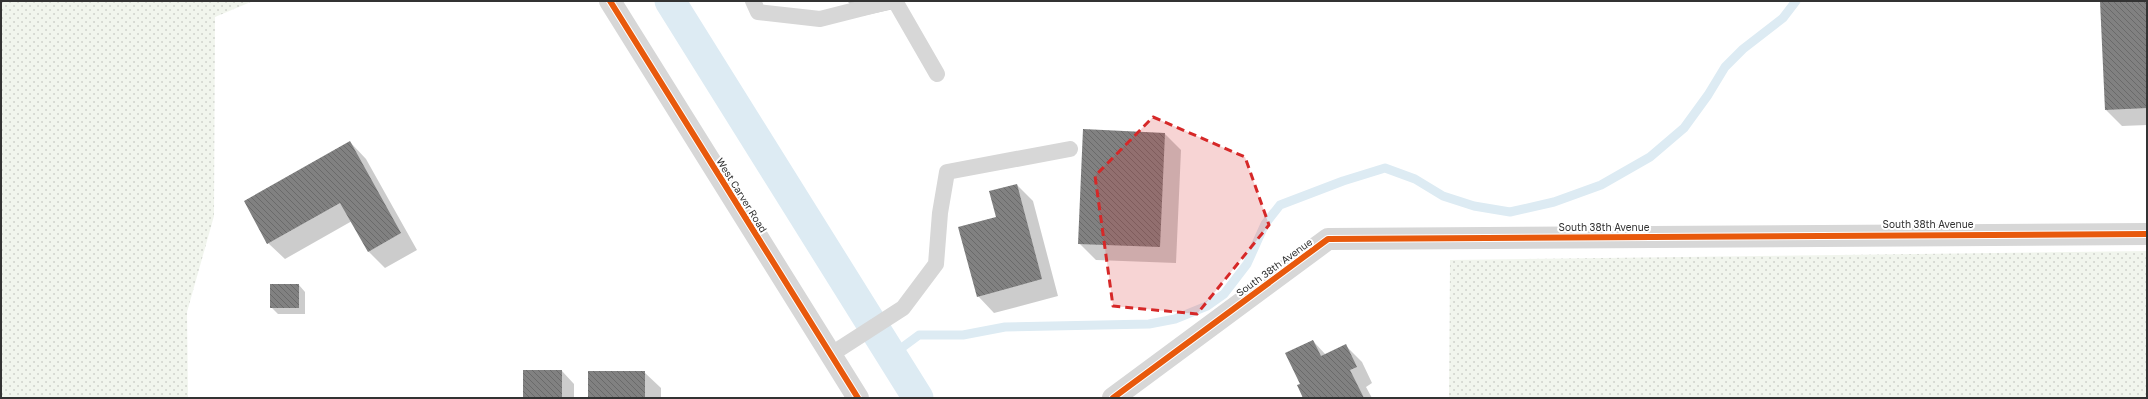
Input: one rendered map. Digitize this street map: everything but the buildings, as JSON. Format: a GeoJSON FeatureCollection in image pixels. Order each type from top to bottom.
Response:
{"type":"FeatureCollection","features":[{"type":"Feature","properties":{"kind":"street","name":"West Carver Road"},"geometry":{"type":"LineString","coordinates":[[610,1],[858,398]]}},
{"type":"Feature","properties":{"kind":"street","name":"South 38th Avenue"},"geometry":{"type":"LineString","coordinates":[[1113,398],[1328,239],[2147,234]]}},
{"type":"Feature","properties":{"kind":"lane"},"geometry":{"type":"LineString","coordinates":[[753,1],[758,12],[820,19],[891,1]]}},
{"type":"Feature","properties":{"kind":"lane"},"geometry":{"type":"LineString","coordinates":[[895,1],[936,74]]}},
{"type":"Feature","properties":{"kind":"lane"},"geometry":{"type":"LineString","coordinates":[[830,355],[903,308],[936,264],[940,213],[947,172],[1070,149]]}},
{"type":"Feature","properties":{"kind":"highlighted area"},"geometry":{"type":"Polygon","coordinates":[[[1153,117],[1245,157],[1269,225],[1197,314],[1113,306],[1095,176],[1153,117]]]}},
{"type":"Feature","properties":{"kind":"shaded area"},"geometry":{"type":"Polygon","coordinates":[[[1,1],[253,1],[215,17],[214,216],[187,312],[188,398],[1,398],[1,1]]]}},
{"type":"Feature","properties":{"kind":"shaded area"},"geometry":{"type":"Polygon","coordinates":[[[2147,251],[2147,398],[1449,398],[1450,260],[2147,251]]]}},
{"type":"Feature","properties":{"kind":"waterway"},"geometry":{"type":"LineString","coordinates":[[670,1],[918,398]]}},
{"type":"Feature","properties":{"kind":"waterway"},"geometry":{"type":"LineString","coordinates":[[892,355],[919,335],[963,335],[1005,327],[1149,324],[1175,319],[1207,306],[1224,294],[1247,264],[1265,224],[1280,205],[1343,181],[1385,168],[1415,179],[1443,196],[1474,206],[1510,212],[1554,202],[1601,185],[1650,157],[1684,128],[1708,95],[1725,67],[1743,49],[1783,18],[1796,1]]}},
{"type":"Feature","properties":{"kind":"cycle path"},"geometry":{"type":"LineString","coordinates":[[610,1],[858,398]]}},
{"type":"Feature","properties":{"kind":"cycle path"},"geometry":{"type":"LineString","coordinates":[[1113,398],[1328,239],[2147,234]]}}]}
